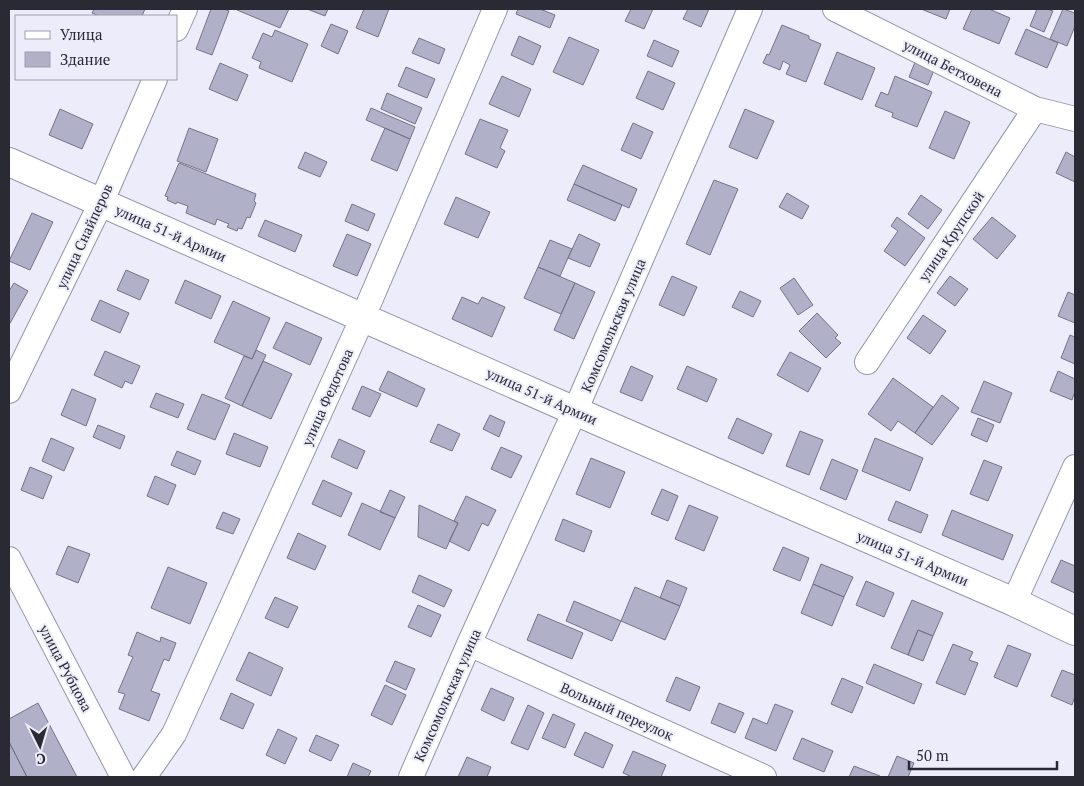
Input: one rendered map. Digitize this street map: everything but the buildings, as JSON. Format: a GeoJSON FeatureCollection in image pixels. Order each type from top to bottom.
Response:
{"type":"FeatureCollection","features":[{"type":"Feature","properties":{"kind":"main road","name":"улица 51-й Армии"},"geometry":{"type":"LineString","coordinates":[[9,162],[1014,602],[1075,631]]}},
{"type":"Feature","properties":{"kind":"street"},"geometry":{"type":"LineString","coordinates":[[178,25],[185,9]]}},
{"type":"Feature","properties":{"kind":"street","name":"улица Федотова"},"geometry":{"type":"LineString","coordinates":[[144,777],[174,734],[363,317],[495,9]]}},
{"type":"Feature","properties":{"kind":"street","name":"Комсомольская улица"},"geometry":{"type":"LineString","coordinates":[[411,777],[575,411],[750,9]]}},
{"type":"Feature","properties":{"kind":"street","name":"улица Бетховена"},"geometry":{"type":"LineString","coordinates":[[835,9],[1034,109],[1074,115]]}},
{"type":"Feature","properties":{"kind":"street","name":"улица Снайперов"},"geometry":{"type":"LineString","coordinates":[[9,391],[101,203],[154,80]]}},
{"type":"Feature","properties":{"kind":"street","name":"улица Крупской"},"geometry":{"type":"LineString","coordinates":[[867,362],[1034,109]]}},
{"type":"Feature","properties":{"kind":"street"},"geometry":{"type":"LineString","coordinates":[[1014,602],[1075,467]]}},
{"type":"Feature","properties":{"kind":"street","name":"улица Рубцова"},"geometry":{"type":"LineString","coordinates":[[9,559],[123,777]]}},
{"type":"Feature","properties":{"kind":"street","name":"Вольный переулок"},"geometry":{"type":"LineString","coordinates":[[469,644],[764,777]]}}]}
